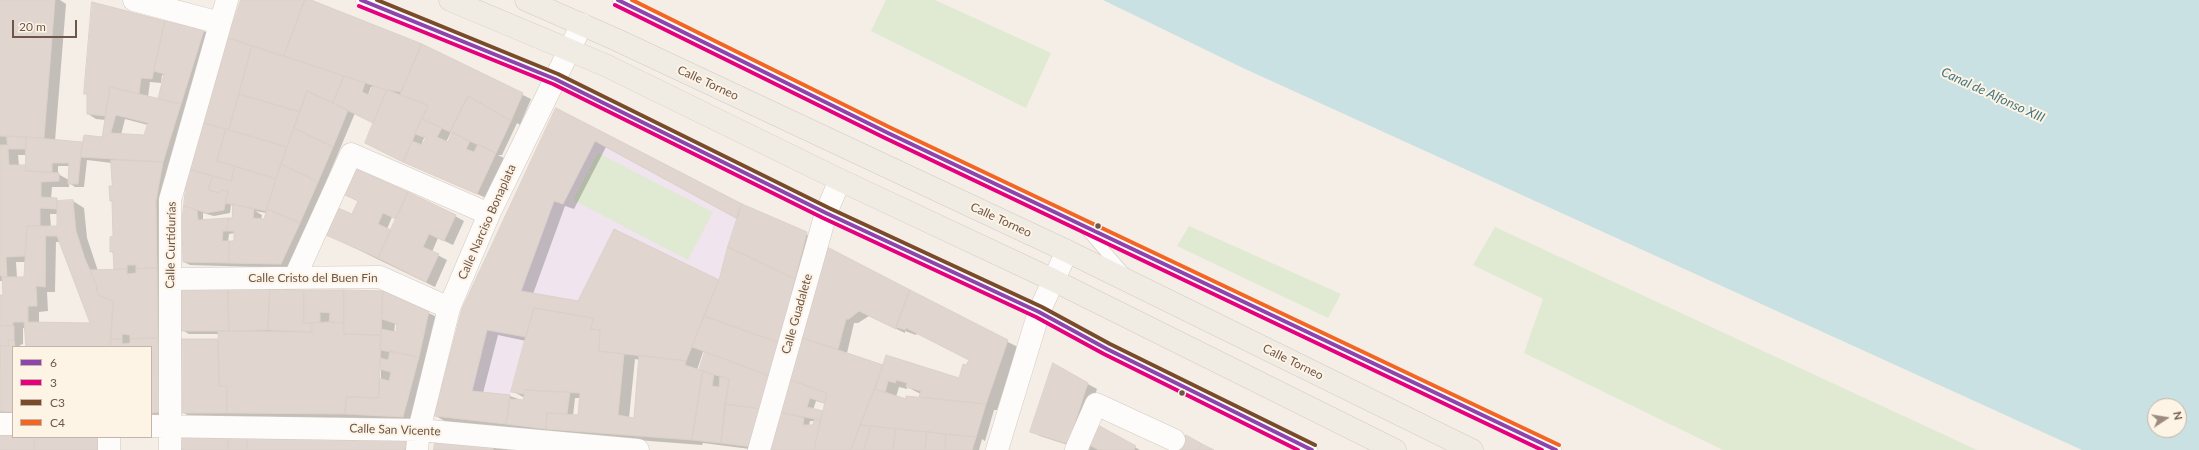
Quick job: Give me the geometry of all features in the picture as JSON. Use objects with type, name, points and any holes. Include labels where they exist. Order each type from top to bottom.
[{"type":"main road","points":[[450,0],[605,65],[840,180],[1053,280],[1395,450]]},
{"type":"main road","name":"Calle Torneo","points":[[526,0],[582,24],[1067,251],[1472,450]]},
{"type":"street","points":[[134,0],[220,23]]},
{"type":"street","name":"Calle Curtidurías","points":[[170,450],[161,426],[170,279],[170,200],[227,0]]},
{"type":"street","name":"Calle Narciso Bonaplata","points":[[418,440],[449,308],[489,214],[582,24]]},
{"type":"street","points":[[295,277],[351,154],[489,214]]},
{"type":"street","name":"Calle Guadalete","points":[[759,450],[826,213],[840,180]]},
{"type":"street","points":[[996,450],[1039,312],[1067,251]]},
{"type":"street","name":"Calle Cristo del Buen Fin","points":[[170,279],[380,277],[449,308]]},
{"type":"street","points":[[1076,450],[1096,404],[1174,440]]},
{"type":"street","points":[[0,424],[12,424]]},
{"type":"street","name":"Calle San Vicente","points":[[161,426],[638,450]]},
{"type":"street","points":[[109,438],[109,450]]},
{"type":"lane","points":[[361,0],[555,79],[826,213],[1039,312],[1107,349],[1312,450]]},
{"type":"lane","points":[[618,0],[888,133],[1556,450]]},
{"type":"lane","points":[[1081,224],[1133,284]]},
{"type":"shaded area","points":[[556,108],[742,204],[719,280],[686,361],[639,355],[534,308],[511,392],[506,424],[434,416]]},
{"type":"green space","points":[[886,0],[935,0],[1051,53],[1026,108],[871,31]]},
{"type":"green space","points":[[598,153],[713,212],[688,260],[573,200]]},
{"type":"green space","points":[[1189,226],[1341,294],[1328,318],[1177,246]]},
{"type":"green space","points":[[1495,227],[1977,450],[1723,450],[1524,353],[1543,299],[1473,265]]},
{"type":"water","name":"Canal de Alfonso XIII","points":[[1103,0],[2199,0],[2199,450],[2082,450],[1243,68]]},
{"type":"building","points":[[0,0],[55,0],[44,138],[0,136]]},
{"type":"building","points":[[241,0],[305,0],[284,56],[228,38]]},
{"type":"building","points":[[305,0],[311,0],[422,44],[401,92],[387,90],[284,56]]},
{"type":"building","points":[[92,2],[165,21],[152,79],[141,78],[139,94],[110,87],[105,116],[87,114],[87,94],[84,94]]},
{"type":"building","points":[[165,21],[204,30],[181,104],[158,99],[164,74],[154,71]]},
{"type":"building","points":[[228,38],[252,46],[229,130],[203,123]]},
{"type":"building","points":[[422,44],[523,93],[511,121],[468,96],[450,132],[422,119],[428,105],[400,95]]},
{"type":"building","points":[[252,46],[344,76],[333,103],[307,91],[300,112],[239,94]]},
{"type":"building","points":[[344,76],[365,83],[362,92],[369,95],[373,86],[387,90],[373,123],[333,103]]},
{"type":"building","points":[[110,87],[181,104],[163,162],[80,157],[84,135],[102,137]],"holes":[[[116,115],[148,123],[144,135],[111,133]]]},
{"type":"building","points":[[387,90],[428,105],[403,162],[365,143]]},
{"type":"building","points":[[307,91],[348,110],[333,147],[294,128]]},
{"type":"building","points":[[239,94],[300,112],[287,147],[229,130]]},
{"type":"building","points":[[468,96],[511,121],[496,153],[450,132]]},
{"type":"building","points":[[556,108],[742,204],[736,218],[595,141],[563,204],[554,201],[521,291],[578,301],[614,229],[719,280],[686,361],[599,351],[600,330],[591,329],[593,318],[534,308],[526,337],[487,330],[472,391],[510,395],[506,424],[434,416],[462,309]]},
{"type":"building","points":[[422,119],[442,128],[437,137],[448,142],[452,132],[470,141],[466,149],[474,152],[478,144],[496,153],[477,194],[403,162],[412,141],[422,145],[426,138],[415,134]]},
{"type":"building","points":[[203,123],[226,129],[217,161],[235,166],[231,181],[188,169]]},
{"type":"building","points":[[294,128],[333,147],[318,182],[281,164]]},
{"type":"building","points":[[226,129],[287,147],[276,179],[217,161]]},
{"type":"building","points":[[7,136],[26,137],[26,149],[8,149],[9,165],[26,165],[26,171],[59,173],[59,181],[41,182],[41,197],[57,198],[57,209],[40,208],[40,226],[27,226],[25,256],[6,257],[7,277],[2,277],[0,275],[0,145],[7,145]]},
{"type":"building","points":[[26,137],[82,142],[78,184],[68,184],[69,163],[52,163],[52,172],[26,171]]},
{"type":"building","points":[[111,160],[163,162],[156,201],[157,268],[136,269],[136,265],[127,265],[127,269],[114,269],[113,251],[110,252],[110,237],[113,236],[112,201],[110,201],[109,186],[112,186]]},
{"type":"building","points":[[281,164],[318,182],[300,223],[267,209]]},
{"type":"building","points":[[235,166],[276,179],[266,211],[225,203],[228,191],[221,190],[219,193],[208,190],[213,176],[231,181]]},
{"type":"building","points":[[188,169],[213,176],[208,190],[219,193],[221,190],[228,191],[224,210],[207,213],[184,206]]},
{"type":"building","points":[[356,169],[408,192],[396,219],[383,213],[378,224],[391,230],[378,258],[326,235],[338,208],[352,214],[358,201],[345,195]]},
{"type":"building","points":[[408,192],[456,215],[444,241],[429,234],[423,247],[439,254],[426,282],[378,258]]},
{"type":"building","points":[[73,200],[76,231],[85,259],[96,284],[98,295],[113,301],[110,346],[26,346],[24,322],[13,322],[13,326],[0,326],[0,295],[3,295],[2,277],[24,277],[27,226],[57,226],[57,201]],"holes":[[[46,236],[57,236],[90,323],[28,322],[28,306],[37,306],[36,286],[45,287]]]},
{"type":"building","points":[[233,204],[254,209],[253,218],[264,219],[267,209],[300,223],[281,264],[229,263],[229,241],[234,241],[234,231],[227,231],[228,218],[232,218]]},
{"type":"building","points":[[742,204],[807,232],[795,279],[728,247]]},
{"type":"building","points":[[184,206],[197,210],[198,220],[228,218],[227,231],[223,231],[222,241],[229,241],[229,263],[183,262],[182,220]]},
{"type":"building","points":[[728,247],[795,279],[780,343],[704,316],[719,280]]},
{"type":"building","points":[[827,247],[910,290],[896,329],[859,311],[849,319],[846,319],[838,349],[799,337]]},
{"type":"building","points":[[157,268],[158,338],[130,339],[130,335],[122,334],[122,339],[111,339],[113,301],[98,295],[97,287],[90,270],[127,269],[127,274],[136,273],[136,269]]},
{"type":"building","points":[[228,287],[229,331],[181,331],[181,288]]},
{"type":"building","points":[[228,287],[270,289],[268,330],[229,331]]},
{"type":"building","points":[[270,289],[304,290],[304,323],[312,323],[312,332],[268,330]]},
{"type":"building","points":[[304,290],[344,290],[344,323],[329,322],[330,313],[320,312],[320,323],[304,323]]},
{"type":"building","points":[[344,290],[383,291],[381,335],[344,334]]},
{"type":"building","points":[[910,290],[1008,340],[986,404],[919,397],[921,391],[906,387],[907,383],[896,380],[896,383],[888,381],[885,393],[875,389],[886,355],[959,378],[963,364],[966,365],[969,360],[906,328],[905,330],[896,327]]},
{"type":"building","points":[[383,291],[429,311],[419,357],[380,350],[381,329],[396,332],[397,324],[382,319]]},
{"type":"building","points":[[534,308],[593,318],[591,329],[600,330],[599,351],[624,354],[618,415],[634,418],[639,355],[686,361],[685,365],[703,371],[692,440],[546,429],[547,413],[578,415],[580,393],[525,390],[524,394],[511,392]]},
{"type":"building","points":[[704,316],[780,343],[770,376],[692,347]]},
{"type":"building","points":[[312,323],[344,323],[344,334],[381,335],[379,398],[346,397],[345,414],[227,413],[227,386],[219,386],[218,331],[312,332]]},
{"type":"building","points":[[0,326],[14,326],[14,340],[8,340],[9,346],[0,346]]},
{"type":"building","points":[[799,337],[883,365],[851,450],[814,450],[827,393],[788,379]]},
{"type":"building","points":[[158,338],[160,412],[152,413],[152,346],[110,346],[111,339],[122,339],[122,344],[130,343],[130,339]]},
{"type":"building","points":[[182,339],[218,339],[219,386],[227,386],[227,413],[183,413]]},
{"type":"building","points":[[8,340],[14,340],[15,346],[12,346],[12,412],[0,411],[0,346],[9,346]]},
{"type":"building","points":[[390,351],[419,357],[403,417],[345,414],[346,397],[379,398],[379,378],[389,381],[391,372],[379,369],[380,358],[388,360]]},
{"type":"building","points":[[705,352],[770,376],[761,409],[725,404],[729,379],[699,370]]},
{"type":"building","points":[[1053,363],[1088,383],[1068,444],[1030,432]]},
{"type":"building","points":[[703,371],[714,374],[712,386],[719,387],[720,376],[729,379],[721,443],[692,440]]},
{"type":"building","points":[[788,379],[827,393],[825,403],[810,398],[807,407],[823,411],[820,420],[779,412]]},
{"type":"building","points":[[875,389],[906,399],[906,396],[986,404],[976,437],[860,425]]},
{"type":"building","points":[[525,390],[570,392],[567,414],[547,413],[546,429],[506,424],[510,399],[523,400]]},
{"type":"building","points":[[725,404],[761,409],[752,447],[721,443]]},
{"type":"building","points":[[779,412],[804,418],[803,425],[813,425],[814,419],[820,420],[814,450],[769,450]]},
{"type":"building","points":[[1096,424],[1136,446],[1134,450],[1099,450],[1089,445]]},
{"type":"building","points":[[860,425],[871,426],[864,450],[851,450]]},
{"type":"building","points":[[871,426],[896,429],[893,450],[864,450]]},
{"type":"building","points":[[896,429],[927,432],[925,450],[893,450]]},
{"type":"building","points":[[0,432],[12,433],[12,438],[35,438],[34,450],[0,450]]},
{"type":"building","points":[[927,432],[946,434],[945,450],[925,450]]},
{"type":"building","points":[[946,434],[976,437],[972,450],[945,450]]},
{"type":"building","points":[[183,435],[229,435],[228,450],[182,450]]},
{"type":"building","points":[[229,435],[248,435],[247,450],[228,450]]},
{"type":"building","points":[[248,435],[406,440],[405,450],[247,450]]},
{"type":"building","points":[[1186,435],[1202,444],[1198,450],[1178,450]]},
{"type":"building","points":[[35,438],[98,438],[98,450],[34,450]]},
{"type":"building","points":[[435,441],[493,447],[493,450],[434,450]]},
{"type":"building","points":[[1202,444],[1214,450],[1198,450]]},
{"type":"transit line","name":"6","points":[[361,0],[555,79],[826,213],[1039,312],[1107,349],[1312,450]]},
{"type":"transit line","name":"C3","points":[[377,0],[558,74],[829,208],[1042,307],[1110,344],[1315,445]]},
{"type":"transit line","name":"6","points":[[618,0],[888,133],[1556,450]]},
{"type":"transit line","name":"C4","points":[[632,0],[891,128],[1559,445]]},
{"type":"transit line","name":"3","points":[[615,5],[885,138],[1542,450]]},
{"type":"transit line","name":"3","points":[[359,6],[553,84],[823,218],[1036,317],[1104,354],[1298,450]]}]
